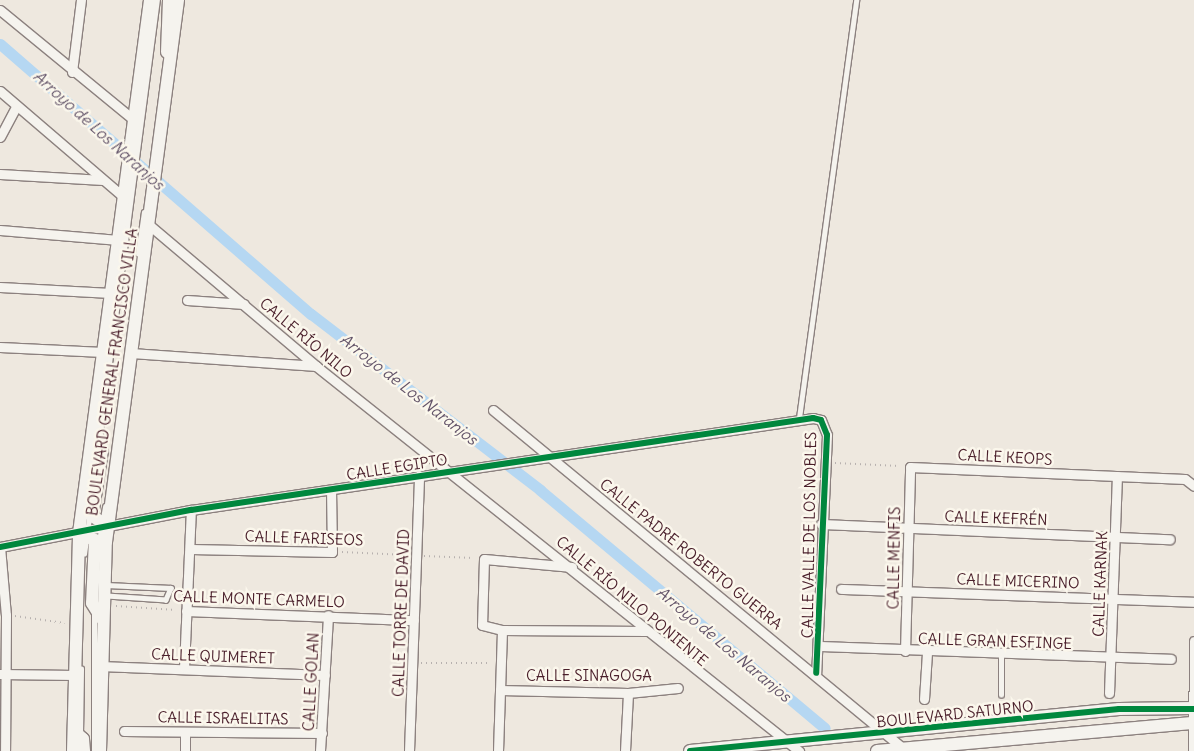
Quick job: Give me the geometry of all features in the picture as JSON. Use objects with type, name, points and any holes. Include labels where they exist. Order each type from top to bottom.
[{"type":"main road","name":"BOULEVARD GENERAL FRANCISCO VILLA","points":[[73,751],[77,733],[75,624],[84,532],[97,431],[103,352],[118,240],[136,144],[135,121],[150,0]]},
{"type":"main road","points":[[167,53],[170,0]]},
{"type":"main road","name":"BOULEVARD GENERAL FRANCISCO VILLA","points":[[100,751],[103,526],[132,353],[167,53],[178,0]]},
{"type":"main road","points":[[97,431],[102,450],[92,516],[103,526]]},
{"type":"main road","points":[[84,532],[95,540],[101,603]]},
{"type":"main road","name":"BOULEVARD SATURNO","points":[[690,751],[884,734],[1119,709],[1193,708]]},
{"type":"main road","name":"BOULEVARD SATURNO","points":[[877,751],[905,750],[1193,722]]},
{"type":"main road","points":[[77,733],[84,751]]},
{"type":"street","points":[[72,72],[81,0]]},
{"type":"street","points":[[0,10],[72,72],[135,121]]},
{"type":"street","points":[[0,92],[125,198]]},
{"type":"street","points":[[0,137],[16,107]]},
{"type":"street","points":[[0,174],[103,180]]},
{"type":"street","name":"CALLE RÍO NILO","points":[[148,224],[245,304],[316,366],[449,470]]},
{"type":"street","points":[[0,230],[118,240]]},
{"type":"street","points":[[0,288],[111,294]]},
{"type":"street","points":[[187,300],[245,304]]},
{"type":"street","points":[[0,347],[103,352]]},
{"type":"street","points":[[132,353],[316,366]]},
{"type":"street","name":"CALLE PADRE ROBERTO GUERRA","points":[[492,410],[816,673],[884,734],[905,750]]},
{"type":"street","name":"CALLE EGIPTO","points":[[0,547],[191,510],[799,418]]},
{"type":"street","name":"CALLE VALLE DE LOS NOBLES","points":[[799,418],[821,420],[825,426],[816,673]]},
{"type":"street","name":"CALLE KEOPS","points":[[910,467],[1185,479],[1194,486]]},
{"type":"street","name":"CALLE MENFIS","points":[[906,651],[910,467]]},
{"type":"street","name":"CALLE RÍO NILO PONIENTE","points":[[449,470],[572,567],[646,631],[799,751]]},
{"type":"street","name":"CALLE TORRE DE DAVID","points":[[410,751],[412,663],[418,556],[419,475]]},
{"type":"street","name":"CALLE KARNAK","points":[[1109,693],[1115,598],[1117,476]]},
{"type":"street","points":[[331,490],[332,552]]},
{"type":"street","points":[[184,668],[191,549],[191,510]]},
{"type":"street","name":"CALLE KEFRÉN","points":[[821,524],[1170,539]]},
{"type":"street","points":[[0,547],[3,614],[3,733],[5,751]]},
{"type":"street","name":"CALLE FARISEOS","points":[[191,549],[332,552]]},
{"type":"street","points":[[572,567],[484,559],[479,617],[485,628],[502,630],[646,631]]},
{"type":"street","name":"CALLE MICERINO","points":[[841,589],[1194,602]]},
{"type":"street","name":"CALLE MONTE CARMELO","points":[[186,611],[328,615],[414,620]]},
{"type":"street","name":"CALLE GOLAN","points":[[320,751],[328,615]]},
{"type":"street","points":[[498,751],[502,630]]},
{"type":"street","points":[[1193,751],[1194,641]]},
{"type":"street","name":"CALLE GRAN ESFINGE","points":[[818,646],[1001,656],[1171,659]]},
{"type":"street","points":[[924,699],[927,653]]},
{"type":"street","name":"CALLE QUIMERET","points":[[100,666],[325,675]]},
{"type":"street","points":[[3,674],[75,675]]},
{"type":"street","name":"CALLE SINAGOGA","points":[[500,690],[628,693],[678,688]]},
{"type":"street","points":[[625,751],[628,693]]},
{"type":"street","name":"CALLE ISRAELITAS","points":[[124,731],[322,733]]},
{"type":"street","points":[[185,733],[185,751]]},
{"type":"lane","points":[[136,144],[157,0]]},
{"type":"lane","points":[[799,418],[856,0]]},
{"type":"lane","points":[[97,431],[132,167]]},
{"type":"lane","points":[[94,751],[103,526],[151,182]]},
{"type":"lane","points":[[79,751],[77,733],[84,532]]},
{"type":"lane","points":[[171,588],[166,600],[101,603],[171,588]]},
{"type":"lane","points":[[1001,656],[1001,695]]},
{"type":"path","points":[[825,463],[910,467]]},
{"type":"path","points":[[3,614],[75,624]]},
{"type":"path","points":[[412,663],[501,663]]},
{"type":"waterway","name":"Arroyo de Los Naranjos","points":[[0,44],[311,314],[540,490],[825,728]]},
{"type":"cycle path","points":[[0,547],[191,510],[813,418],[821,420],[827,435],[816,673]]},
{"type":"cycle path","points":[[690,751],[1119,709],[1194,709]]}]
